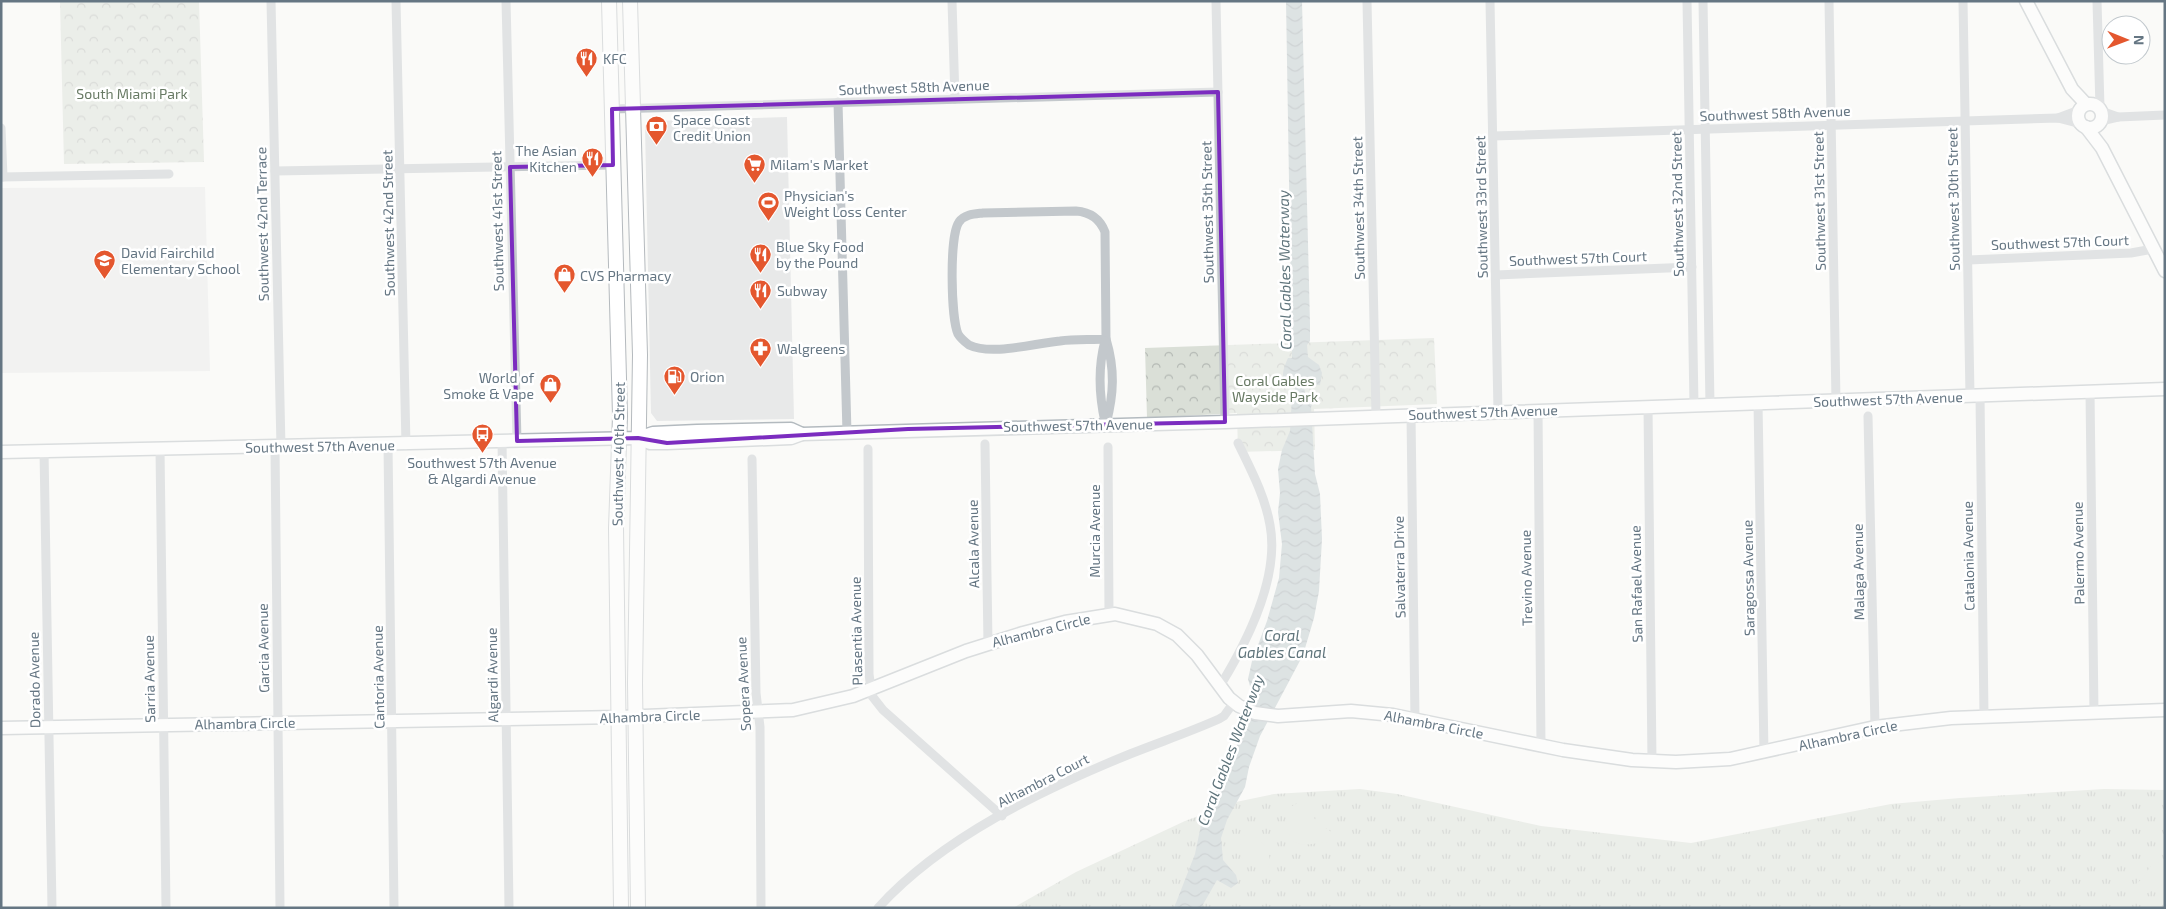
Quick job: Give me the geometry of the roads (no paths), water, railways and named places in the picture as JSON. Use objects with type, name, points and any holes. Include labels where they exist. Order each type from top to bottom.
[{"type":"main road","name":"Southwest 40th Street","points":[[609,1],[620,438],[616,528],[621,908]]},
{"type":"main road","name":"Southwest 40th Street","points":[[630,1],[640,355],[635,716],[638,908]]},
{"type":"main road","points":[[614,205],[637,226]]},
{"type":"main road","points":[[615,225],[637,244]]},
{"type":"street","name":"Southwest 42nd Terrace","points":[[271,1],[278,447]]},
{"type":"street","name":"Southwest 42nd Street","points":[[396,1],[406,445]]},
{"type":"street","name":"Southwest 41st Street","points":[[506,1],[517,441]]},
{"type":"street","points":[[952,1],[955,99]]},
{"type":"street","name":"Southwest 35th Street","points":[[1216,1],[1225,422]]},
{"type":"street","name":"Southwest 34th Street","points":[[1367,1],[1376,415]]},
{"type":"street","name":"Southwest 33rd Street","points":[[1490,1],[1498,412]]},
{"type":"street","name":"Southwest 32nd Street","points":[[1687,1],[1694,405]]},
{"type":"street","points":[[1703,1],[1710,405]]},
{"type":"street","name":"Southwest 31st Street","points":[[1829,1],[1836,401]]},
{"type":"street","name":"Southwest 30th Street","points":[[1963,1],[1968,260],[1975,396]]},
{"type":"street","points":[[2026,1],[2072,89],[2090,115],[2102,148],[2165,271]]},
{"type":"street","points":[[2090,115],[2098,85],[2097,1]]},
{"type":"street","name":"Southwest 58th Avenue","points":[[612,109],[1218,92]]},
{"type":"street","points":[[838,102],[847,433]]},
{"type":"street","name":"Southwest 58th Avenue","points":[[1493,136],[2058,118],[2074,112],[2090,115]]},
{"type":"street","points":[[2090,115],[2118,117],[2165,115]]},
{"type":"street","points":[[1,128],[2,177],[169,174]]},
{"type":"street","points":[[275,171],[613,165]]},
{"type":"street","points":[[1106,339],[1066,340],[988,348],[970,345],[962,340],[956,328],[953,303],[953,239],[960,222],[966,216],[979,214],[1076,211],[1087,213],[1097,218],[1103,227],[1106,239],[1106,339],[1112,360],[1112,401],[1106,424]]},
{"type":"street","name":"Southwest 57th Court","points":[[1968,260],[2131,253],[2153,249]]},
{"type":"street","name":"Southwest 57th Court","points":[[1496,274],[1692,267]]},
{"type":"street","name":"Southwest 57th Avenue","points":[[1,452],[406,445],[620,438],[638,438],[650,443],[790,429],[802,434],[847,433],[1225,422],[1315,417],[1758,404],[2165,389]]},
{"type":"street","name":"Palermo Avenue","points":[[2090,392],[2094,713]]},
{"type":"street","name":"Catalonia Avenue","points":[[1975,396],[1984,716]]},
{"type":"street","name":"Saragossa Avenue","points":[[1758,404],[1764,753]]},
{"type":"street","name":"San Rafael Avenue","points":[[1648,407],[1652,761]]},
{"type":"street","name":"Trevino Avenue","points":[[1538,411],[1541,746]]},
{"type":"street","name":"Salvaterra Drive","points":[[1411,415],[1415,719]]},
{"type":"street","name":"Malaga Avenue","points":[[1868,416],[1875,727]]},
{"type":"street","name":"Algardi Avenue","points":[[502,442],[509,908]]},
{"type":"street","points":[[1220,686],[1250,630],[1268,577],[1272,558],[1271,532],[1266,506],[1238,443]]},
{"type":"street","name":"Alcala Avenue","points":[[985,444],[988,644]]},
{"type":"street","name":"Cantoria Avenue","points":[[388,445],[394,908]]},
{"type":"street","name":"Garcia Avenue","points":[[278,447],[277,723],[280,908]]},
{"type":"street","name":"Murcia Avenue","points":[[1108,447],[1109,615]]},
{"type":"street","name":"Plasentia Avenue","points":[[868,448],[869,674],[874,701],[1002,816]]},
{"type":"street","name":"Sarria Avenue","points":[[160,449],[166,908]]},
{"type":"street","name":"Dorado Avenue","points":[[44,451],[52,908]]},
{"type":"street","name":"Sopera Avenue","points":[[752,459],[761,908]]},
{"type":"street","name":"Alhambra Circle","points":[[1,728],[618,717],[801,709],[853,696],[988,644],[1048,626],[1109,615],[1124,615],[1151,622],[1177,635],[1197,655],[1234,702],[1249,711],[1272,716],[1351,711],[1415,719],[1592,755],[1652,761],[1724,760],[1764,753],[1875,727],[1937,719],[2165,710]]},
{"type":"street","name":"Alhambra Court","points":[[878,908],[940,852],[1002,816],[1072,778],[1219,719],[1224,716],[1234,702]]},
{"type":"water","name":"Coral Gables Canal","points":[[1286,1],[1302,1],[1310,324],[1310,341],[1307,345],[1308,357],[1319,365],[1322,373],[1320,385],[1304,386],[1305,394],[1317,394],[1311,407],[1315,474],[1320,494],[1322,539],[1319,591],[1314,618],[1303,655],[1260,736],[1249,767],[1245,787],[1227,820],[1221,838],[1223,860],[1236,875],[1238,883],[1231,888],[1217,880],[1201,908],[1174,908],[1195,854],[1201,825],[1255,704],[1248,679],[1279,578],[1282,544],[1278,512],[1280,493],[1278,469],[1282,450],[1290,431],[1292,397],[1295,395],[1295,386],[1286,385],[1283,375],[1288,358],[1292,358],[1290,340]]},
{"type":"place","name":"KFC","points":[[587,77]]},
{"type":"place","name":"Space Coast Credit Union","points":[[657,146]]},
{"type":"place","name":"The Asian Kitchen","points":[[593,177]]},
{"type":"place","name":"Milam's Market","points":[[754,183]]},
{"type":"place","name":"Physician's Weight Loss Center","points":[[768,222]]},
{"type":"place","name":"Blue Sky Food by the Pound","points":[[760,273]]},
{"type":"place","name":"David Fairchild Elementary School","points":[[105,279]]},
{"type":"place","name":"CVS Pharmacy","points":[[564,294]]},
{"type":"place","name":"Subway","points":[[761,309]]},
{"type":"place","name":"Walgreens","points":[[761,367]]},
{"type":"place","name":"Orion","points":[[674,395]]},
{"type":"place","name":"World of Smoke & Vape","points":[[550,404]]},
{"type":"place","name":"Southwest 57th Avenue & Algardi Avenue","points":[[482,453]]},
{"type":"park label","name":"South Miami Park","points":[[132,93]]},
{"type":"park label","name":"Coral Gables Wayside Park","points":[[1275,388]]},
{"type":"water label","name":"Coral Gables Waterway","points":[[1284,270]]},
{"type":"water label","name":"Coral Gables Waterway","points":[[1230,750]]}]
